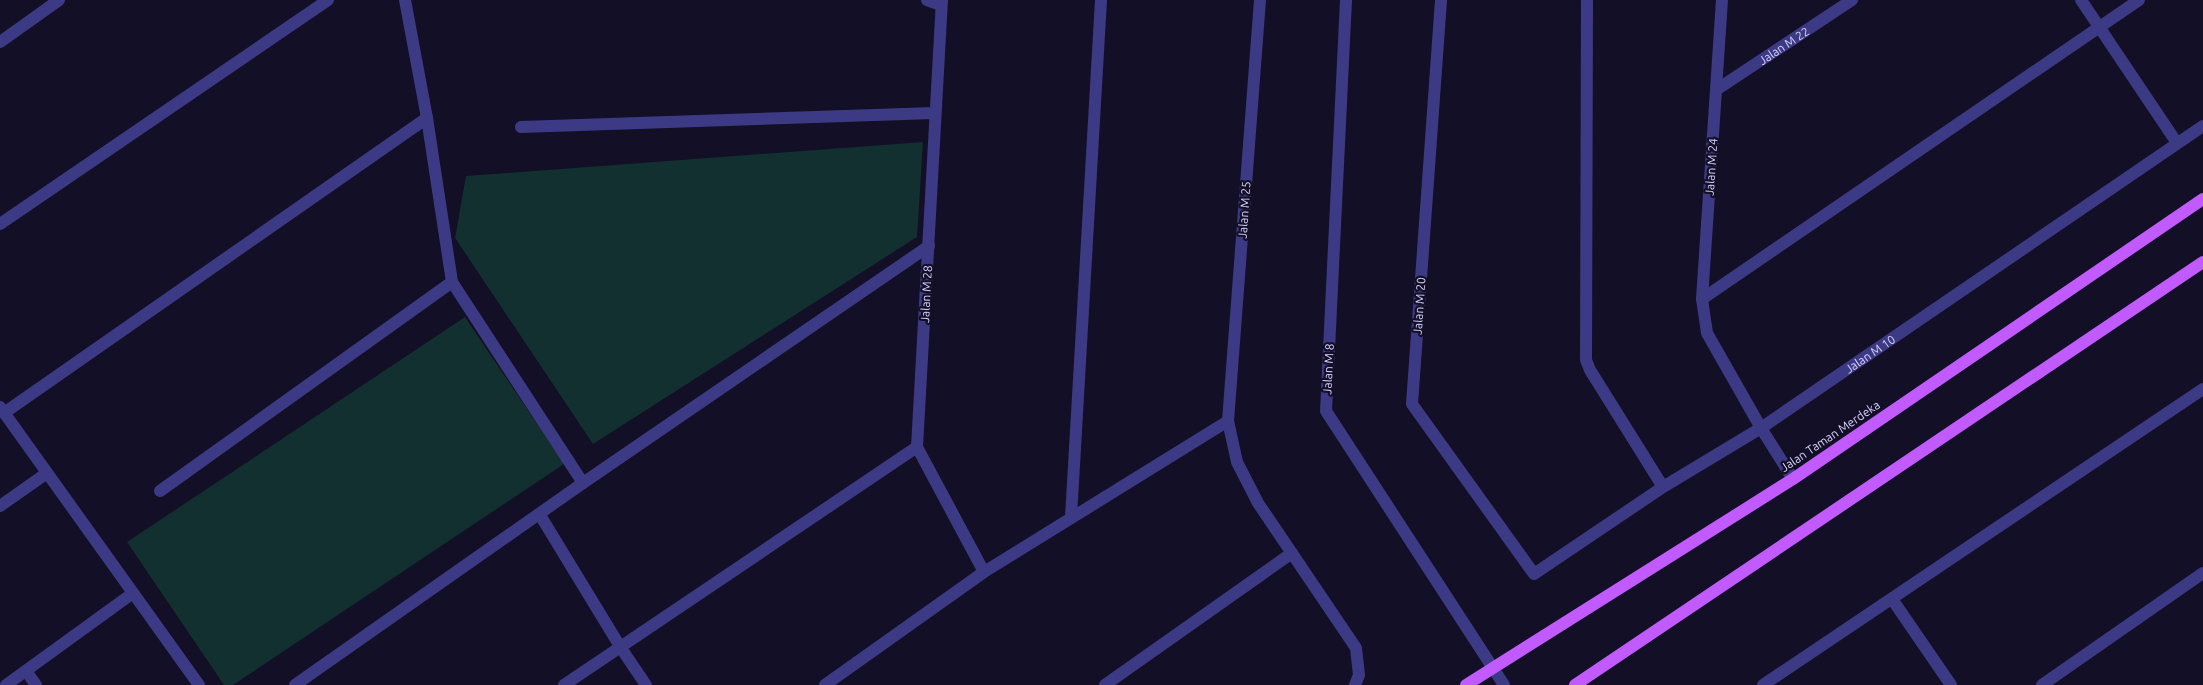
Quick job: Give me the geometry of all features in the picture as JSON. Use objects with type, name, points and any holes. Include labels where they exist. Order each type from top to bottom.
[{"type":"main road","name":"Jalan Taman Merdeka","points":[[1466,685],[1793,478],[2203,199]]},
{"type":"main road","points":[[1574,685],[2203,262]]},
{"type":"street","points":[[0,42],[59,0]]},
{"type":"street","points":[[0,224],[328,0]]},
{"type":"street","points":[[405,0],[427,118],[452,282],[583,483]]},
{"type":"street","points":[[927,0],[942,3]]},
{"type":"street","points":[[1071,517],[1101,0]]},
{"type":"street","name":"Jalan M 25","points":[[1260,0],[1228,421],[1237,462],[1258,503],[1356,648],[1359,675],[1355,685]]},
{"type":"street","name":"Jalan M 8","points":[[1346,0],[1326,411],[1504,685]]},
{"type":"street","name":"Jalan M 20","points":[[1440,0],[1412,404],[1534,574]]},
{"type":"street","points":[[1587,0],[1586,360],[1590,370],[1663,487]]},
{"type":"street","name":"Jalan M 24","points":[[1722,0],[1702,299],[1707,333],[1761,428]]},
{"type":"street","name":"Jalan M 22","points":[[1716,90],[1852,0]]},
{"type":"street","points":[[2081,0],[2177,143]]},
{"type":"street","points":[[1702,299],[2139,0]]},
{"type":"street","name":"Jalan M 28","points":[[917,447],[929,246],[934,113],[942,3]]},
{"type":"street","points":[[521,127],[934,113]]},
{"type":"street","points":[[199,685],[2,410],[427,118]]},
{"type":"street","name":"Jalan M 10","points":[[1534,574],[1663,487],[1761,428],[2203,126]]},
{"type":"street","points":[[295,685],[540,515],[583,483],[929,246]]},
{"type":"street","points":[[160,491],[452,282]]},
{"type":"street","points":[[1763,685],[2203,389]]},
{"type":"street","points":[[825,685],[984,572],[1228,421]]},
{"type":"street","points":[[1761,428],[1793,478]]},
{"type":"street","points":[[564,685],[917,447],[984,572]]},
{"type":"street","points":[[0,506],[47,473]]},
{"type":"street","points":[[540,515],[621,648],[646,685]]},
{"type":"street","points":[[1105,685],[1292,553]]},
{"type":"street","points":[[2042,685],[2203,573]]},
{"type":"street","points":[[6,685],[134,594]]},
{"type":"street","points":[[1892,599],[1951,685]]},
{"type":"street","points":[[26,671],[36,685]]},
{"type":"green space","points":[[923,142],[917,237],[593,444],[455,238],[466,176]]},
{"type":"green space","points":[[465,317],[564,464],[233,685],[224,685],[127,542]]}]
